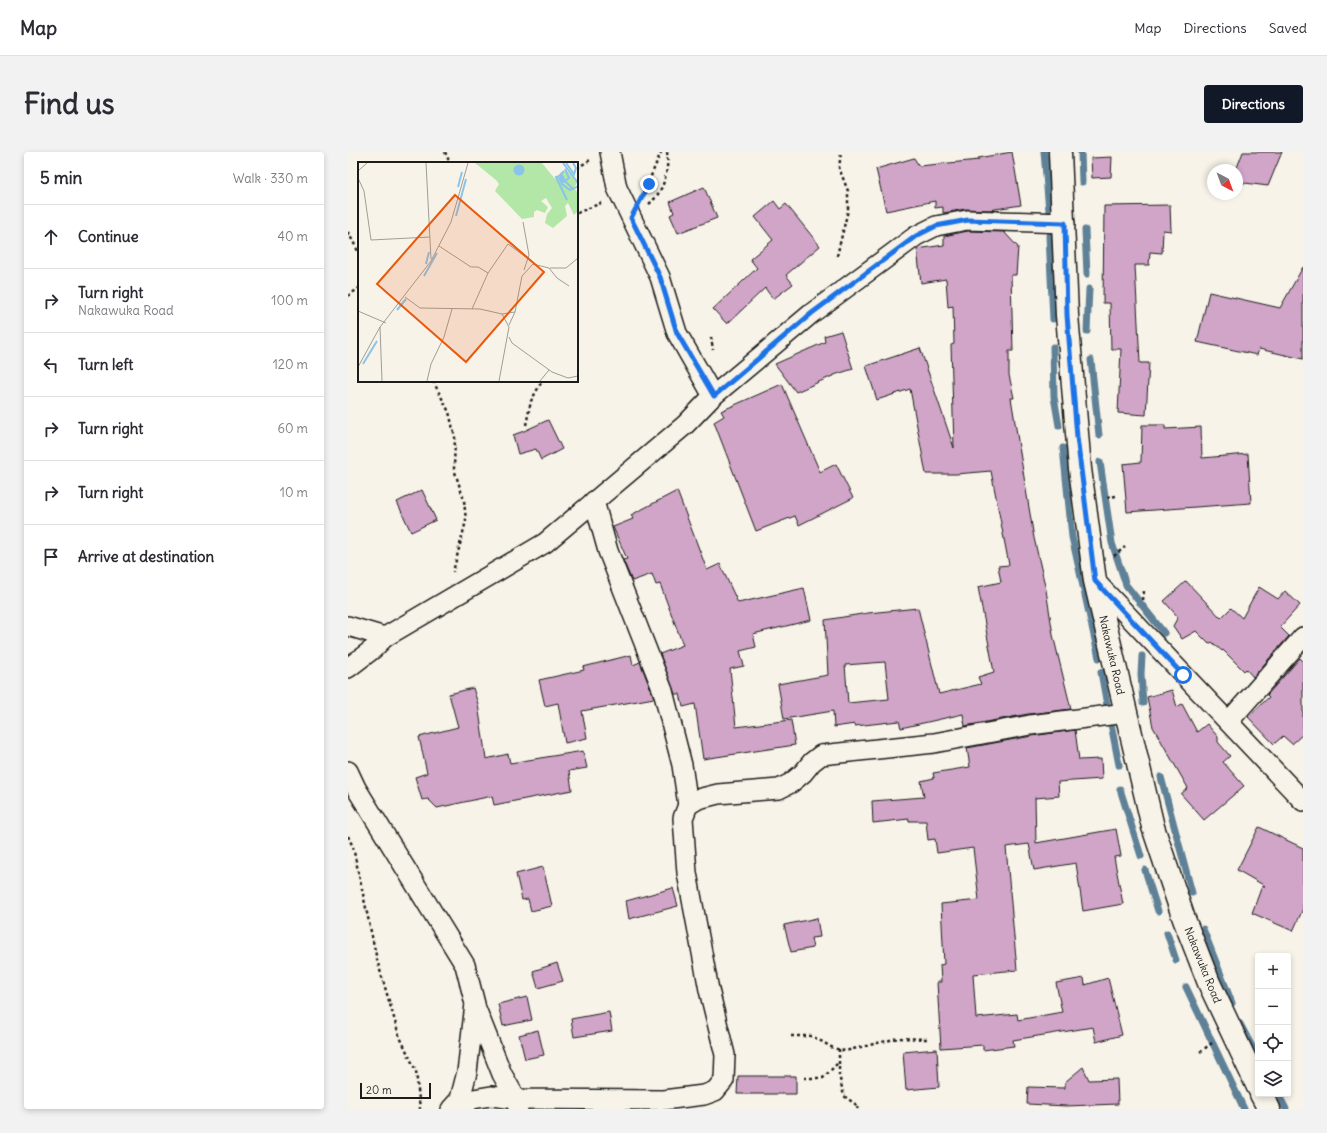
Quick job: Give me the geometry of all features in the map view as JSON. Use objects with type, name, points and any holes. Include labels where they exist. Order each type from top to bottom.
[{"type":"main road","name":"Nakawuka Road","points":[[1060,152],[1065,223],[1067,315],[1077,437],[1095,581],[1153,827],[1184,919],[1209,983],[1255,1082]]},
{"type":"main road","points":[[1263,1097],[1269,1109]]},
{"type":"street","points":[[610,152],[617,188],[660,277],[677,333],[714,396]]},
{"type":"street","points":[[348,668],[373,649],[385,636],[545,543],[685,425],[714,396],[812,313],[916,236],[936,226],[968,220],[1065,223]]},
{"type":"street","points":[[455,1109],[473,1100],[491,1096],[517,1104],[663,1100],[704,1095],[715,1091],[724,1080],[725,1055],[709,990],[687,873],[683,818],[688,805],[682,765],[663,691],[608,551],[594,501]]},
{"type":"street","points":[[1095,581],[1303,801]]},
{"type":"street","points":[[348,626],[385,636]]},
{"type":"street","points":[[1229,721],[1303,637]]},
{"type":"street","points":[[688,805],[698,799],[718,794],[779,789],[791,784],[821,754],[934,743],[1030,726],[1126,713]]},
{"type":"street","points":[[348,771],[356,788],[465,965],[475,1004],[502,1074],[517,1104]]},
{"type":"street","points":[[451,1109],[460,1099],[468,1072],[475,1004]]},
{"type":"path","points":[[445,152],[450,162]]},
{"type":"path","points":[[631,218],[649,184],[661,152]]},
{"type":"path","points":[[631,218],[653,201],[664,181],[668,162],[666,152]]},
{"type":"path","points":[[837,256],[848,210],[848,191],[839,168],[841,152]]},
{"type":"path","points":[[578,213],[620,195]]},
{"type":"path","points":[[348,232],[358,251]]},
{"type":"path","points":[[348,296],[358,289]]},
{"type":"path","points":[[434,382],[449,412],[455,437],[454,469],[464,500],[466,521],[447,600]]},
{"type":"path","points":[[526,425],[531,401],[541,382]]},
{"type":"path","points":[[348,836],[353,847],[377,960],[399,1036],[416,1071],[420,1109]]},
{"type":"path","points":[[791,1036],[812,1036],[833,1048],[845,1051],[898,1038],[927,1039]]},
{"type":"path","points":[[839,1049],[839,1075],[844,1096],[858,1106],[856,1109]]},
{"type":"path","points":[[804,1078],[823,1078],[839,1062]]},
{"type":"building","points":[[1012,152],[1021,205],[989,210],[965,209],[943,213],[943,207],[935,208],[935,201],[886,211],[876,169],[914,158],[919,166],[979,160],[978,158]]},
{"type":"building","points":[[1243,152],[1282,152],[1268,186],[1243,183],[1243,164],[1238,164]]},
{"type":"building","points":[[1112,157],[1111,177],[1092,178],[1091,158]]},
{"type":"building","points":[[704,187],[717,218],[678,233],[670,215],[674,213],[670,202]]},
{"type":"building","points":[[774,201],[780,209],[786,204],[820,246],[786,275],[793,284],[773,299],[765,288],[727,324],[713,309],[757,268],[750,259],[773,240],[755,217]]},
{"type":"building","points":[[1170,205],[1171,231],[1163,230],[1162,253],[1150,252],[1149,265],[1135,265],[1140,363],[1149,363],[1146,415],[1118,413],[1121,349],[1111,349],[1110,303],[1103,303],[1104,206]]},
{"type":"building","points":[[968,231],[1004,232],[1018,247],[1016,275],[1011,275],[1013,351],[1009,351],[1009,375],[1014,398],[1011,398],[1034,538],[1046,590],[1053,635],[1071,709],[1028,714],[965,726],[963,714],[901,728],[899,721],[834,727],[833,711],[784,719],[778,684],[828,675],[825,620],[868,613],[918,608],[939,694],[981,684],[978,677],[994,672],[978,587],[1001,582],[998,566],[1009,565],[991,471],[956,474],[926,474],[910,389],[877,400],[866,366],[920,348],[954,448],[951,345],[954,344],[953,306],[948,307],[946,279],[921,283],[917,249],[944,245],[944,236]],"holes":[[[885,662],[889,699],[848,703],[845,665]]]},
{"type":"building","points":[[1303,267],[1303,359],[1259,349],[1257,355],[1197,342],[1209,292],[1280,308]]},
{"type":"building","points":[[841,331],[853,369],[837,374],[796,392],[775,364],[825,342],[824,336]]},
{"type":"building","points":[[782,384],[820,472],[836,464],[853,498],[799,525],[795,516],[756,531],[714,422],[724,416],[721,411]]},
{"type":"building","points":[[548,420],[562,449],[541,460],[536,449],[518,454],[513,435]]},
{"type":"building","points":[[1142,425],[1165,425],[1165,429],[1201,427],[1202,458],[1248,454],[1251,503],[1127,512],[1123,464],[1141,462]]},
{"type":"building","points":[[422,490],[436,520],[411,532],[397,502]]},
{"type":"building","points":[[677,491],[707,570],[720,564],[738,603],[804,588],[811,620],[753,634],[756,647],[740,651],[744,666],[730,669],[736,727],[791,720],[795,745],[703,759],[695,704],[683,707],[680,694],[675,694],[660,654],[683,645],[660,584],[656,585],[652,574],[632,581],[623,560],[627,559],[613,527],[633,519],[631,515]]},
{"type":"building","points":[[1186,581],[1221,618],[1231,608],[1242,618],[1259,587],[1278,599],[1285,591],[1300,605],[1280,627],[1289,636],[1253,677],[1246,669],[1244,671],[1223,650],[1222,651],[1212,642],[1209,644],[1196,631],[1182,639],[1173,626],[1178,617],[1164,601]]},
{"type":"building","points":[[631,655],[633,665],[640,662],[654,698],[582,711],[587,738],[565,743],[558,703],[545,706],[539,680],[584,670],[583,667]]},
{"type":"building","points":[[1300,658],[1303,661],[1303,734],[1292,744],[1283,736],[1274,744],[1248,717],[1269,697],[1267,695]]},
{"type":"building","points":[[473,688],[478,704],[486,759],[508,754],[510,763],[583,751],[587,768],[569,771],[572,790],[494,805],[492,796],[437,808],[428,799],[422,800],[415,777],[427,773],[419,737],[458,727],[449,694]]},
{"type":"building","points":[[1172,690],[1177,707],[1182,704],[1197,732],[1207,724],[1218,737],[1218,742],[1230,756],[1223,762],[1244,786],[1204,820],[1181,794],[1188,788],[1153,727],[1147,697]]},
{"type":"building","points":[[1075,730],[1079,760],[1101,759],[1102,779],[1058,782],[1059,796],[1035,798],[1036,843],[1116,829],[1121,856],[1114,857],[1123,904],[1083,911],[1076,863],[1034,870],[1029,844],[1006,847],[1017,970],[973,974],[976,1018],[1017,1014],[1018,1020],[1062,1012],[1056,983],[1084,978],[1085,985],[1108,978],[1122,1035],[1096,1042],[1093,1027],[1013,1040],[1014,1046],[983,1050],[983,1045],[941,1048],[937,982],[941,982],[940,965],[944,964],[941,904],[979,900],[973,848],[937,853],[935,839],[928,840],[926,821],[909,821],[909,819],[873,823],[872,801],[924,797],[921,781],[934,778],[933,773],[970,767],[967,748]]},
{"type":"building","points":[[1259,827],[1303,848],[1303,909],[1293,931],[1252,913],[1262,886],[1265,886],[1237,870]]},
{"type":"building","points":[[543,867],[552,906],[531,911],[528,899],[522,900],[516,874]]},
{"type":"building","points":[[673,888],[678,906],[629,919],[626,901]]},
{"type":"building","points":[[817,918],[820,937],[811,938],[813,948],[791,952],[784,925]]},
{"type":"building","points":[[557,963],[563,981],[538,988],[533,971]]},
{"type":"building","points":[[527,997],[532,1020],[503,1026],[498,1004]]},
{"type":"building","points":[[609,1012],[612,1031],[574,1037],[571,1019]]},
{"type":"building","points":[[538,1030],[544,1055],[525,1059],[519,1035]]},
{"type":"building","points":[[937,1049],[939,1087],[906,1090],[903,1052]]},
{"type":"building","points":[[1083,1067],[1089,1080],[1117,1079],[1118,1104],[1066,1106],[1027,1104],[1028,1087],[1065,1088],[1065,1082]]},
{"type":"building","points":[[738,1076],[796,1076],[796,1094],[737,1094]]},
{"type":"waterway","points":[[1044,152],[1049,211]]},
{"type":"waterway","points":[[1081,152],[1082,182]]},
{"type":"waterway","points":[[1085,230],[1087,274]]},
{"type":"waterway","points":[[1049,236],[1053,319]]},
{"type":"waterway","points":[[1087,331],[1089,289]]},
{"type":"waterway","points":[[1053,347],[1054,397],[1059,426]]},
{"type":"waterway","points":[[1091,360],[1099,435]]},
{"type":"waterway","points":[[1063,448],[1072,537],[1099,658]]},
{"type":"waterway","points":[[1100,462],[1112,543],[1126,585],[1164,633]]},
{"type":"waterway","points":[[1142,656],[1141,674],[1143,703]]},
{"type":"waterway","points":[[1101,672],[1107,705]]},
{"type":"waterway","points":[[1111,724],[1119,765]]},
{"type":"waterway","points":[[1161,777],[1192,893]]},
{"type":"waterway","points":[[1120,789],[1141,856]]},
{"type":"waterway","points":[[1145,870],[1158,911]]},
{"type":"waterway","points":[[1203,929],[1232,1003]]},
{"type":"waterway","points":[[1167,933],[1176,960]]},
{"type":"waterway","points":[[1186,987],[1244,1109]]},
{"type":"waterway","points":[[1240,1024],[1255,1052]]},
{"type":"waterway","points":[[1280,1097],[1286,1109]]},
{"type":"route","points":[[649,184],[631,218],[660,277],[677,333],[714,396],[812,313],[916,236],[936,226],[968,220],[1065,223],[1067,315],[1077,437],[1095,581],[1183,675]]}]
